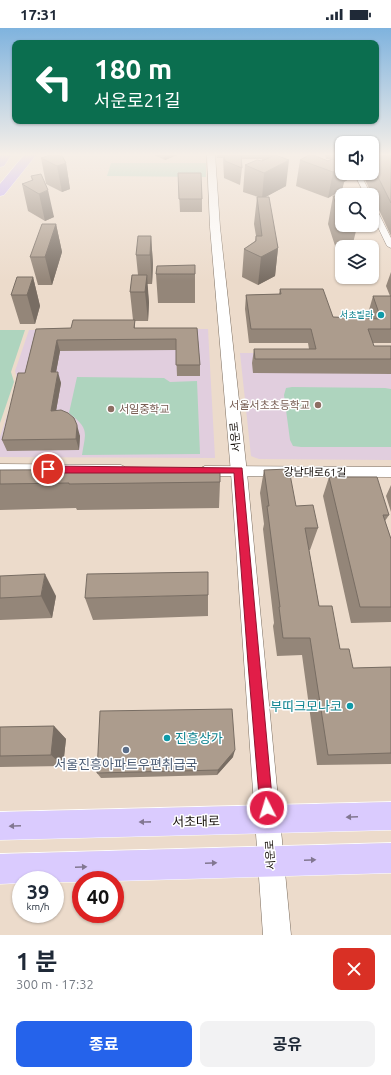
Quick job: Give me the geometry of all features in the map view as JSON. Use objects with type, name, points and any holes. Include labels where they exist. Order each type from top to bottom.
[{"type":"main road","name":"서초대로","points":[[0,826],[391,816]]},
{"type":"main road","points":[[0,869],[391,858]]},
{"type":"street","name":"서운로","points":[[214,196],[218,268],[239,470],[253,663],[277,935]]},
{"type":"street","points":[[379,222],[391,246]]},
{"type":"street","points":[[0,469],[135,470]]},
{"type":"street","name":"강남대로61길","points":[[191,470],[391,472]]},
{"type":"shaded area","name":"서일중학교","points":[[208,329],[215,458],[0,457],[0,437],[18,382],[15,371],[29,330]]},
{"type":"shaded area","name":"서울서초초등학교","points":[[240,353],[391,354],[391,460],[259,459],[251,456]]},
{"type":"green space","points":[[0,330],[25,330],[11,372],[14,382],[0,423]]},
{"type":"green space","points":[[77,377],[164,378],[170,382],[197,381],[200,454],[82,455],[85,435],[83,427],[69,413]]},
{"type":"green space","points":[[286,388],[391,389],[391,447],[293,446],[290,440],[284,395]]},
{"type":"building","points":[[179,196],[202,196],[202,199],[179,199]]},
{"type":"building","points":[[388,196],[391,196],[391,203]]},
{"type":"building","points":[[257,197],[269,197],[278,248],[261,257],[244,249],[256,241],[256,236],[262,236]]},
{"type":"building","points":[[42,224],[56,224],[45,257],[30,257]]},
{"type":"building","points":[[138,236],[151,236],[150,255],[136,255]]},
{"type":"building","points":[[195,265],[195,274],[156,274],[157,266]]},
{"type":"building","points":[[132,275],[147,275],[145,292],[130,292]]},
{"type":"building","points":[[17,277],[33,277],[27,295],[11,295]]},
{"type":"building","points":[[280,289],[323,289],[333,317],[381,319],[373,296],[391,296],[391,329],[368,329],[374,346],[391,346],[391,359],[255,359],[254,349],[316,349],[311,329],[251,329],[246,295],[281,294]]},
{"type":"building","points":[[73,320],[135,320],[134,328],[197,328],[200,365],[176,365],[176,339],[57,340],[51,372],[58,372],[51,411],[61,410],[74,418],[77,425],[76,439],[2,440],[18,373],[25,373],[36,329],[71,328]]},
{"type":"building","points":[[220,469],[220,482],[0,484],[0,470]]},
{"type":"building","points":[[289,469],[296,506],[313,505],[318,528],[305,528],[319,606],[332,606],[340,649],[349,649],[353,668],[391,667],[391,753],[328,755],[310,638],[283,638],[264,470]]},
{"type":"building","points":[[329,477],[377,477],[389,515],[383,515],[391,539],[391,607],[360,607]]},
{"type":"building","points":[[208,572],[208,595],[85,598],[87,574]]},
{"type":"building","points":[[45,574],[41,596],[0,598],[0,576]]},
{"type":"building","name":"진흥상가","points":[[232,709],[235,750],[218,770],[97,773],[100,711]]},
{"type":"building","points":[[54,726],[51,755],[0,756],[0,727]]},
{"type":"place","name":"서초빌라","points":[[381,315]]},
{"type":"place","name":"서울서초초등학교","points":[[318,405]]},
{"type":"place","name":"서일중학교","points":[[111,409]]},
{"type":"place","name":"부띠크모나코","points":[[350,706]]},
{"type":"place","name":"진흥상가","points":[[167,738]]},
{"type":"place","name":"서울진흥아파트우편취급국","points":[[126,750]]},
{"type":"route","points":[[48,469],[239,470],[253,663],[267,808]]}]
